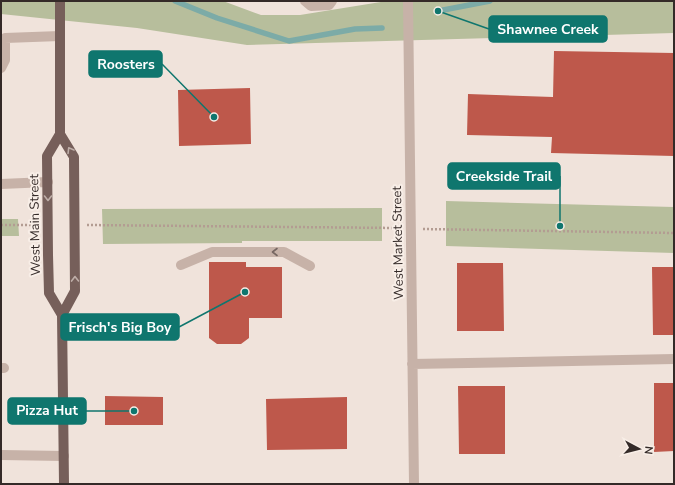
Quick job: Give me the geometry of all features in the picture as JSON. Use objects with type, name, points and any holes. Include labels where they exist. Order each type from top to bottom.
[{"type":"main road","name":"West Main Street","points":[[60,1],[60,134],[48,156],[48,225],[49,293],[62,315],[64,484]]},
{"type":"main road","points":[[60,134],[74,157],[75,292],[62,315]]},
{"type":"street","points":[[305,1],[311,6],[329,5],[332,1]]},
{"type":"street","name":"West Market Street","points":[[408,1],[414,484]]},
{"type":"street","points":[[1,68],[5,60],[5,38],[60,36]]},
{"type":"street","points":[[1,184],[48,182]]},
{"type":"street","points":[[181,266],[212,252],[284,252],[310,266]]},
{"type":"street","points":[[412,364],[674,359]]},
{"type":"street","points":[[1,455],[64,456]]},
{"type":"path","points":[[1,225],[48,225]]},
{"type":"path","points":[[74,225],[388,228]]},
{"type":"path","points":[[437,229],[674,233]]},
{"type":"green space","points":[[1,1],[223,1],[261,15],[300,15],[387,1],[674,1],[674,33],[247,45],[137,28],[1,14]]},
{"type":"green space","points":[[446,201],[674,207],[674,253],[446,246]]},
{"type":"green space","points":[[382,208],[382,241],[242,241],[242,243],[103,244],[102,209]]},
{"type":"green space","points":[[1,219],[18,219],[19,236],[1,236]]},
{"type":"building","points":[[554,51],[674,53],[674,156],[551,153],[552,137],[467,135],[468,94],[553,97]]},
{"type":"building","points":[[250,88],[251,144],[179,146],[178,90]]},
{"type":"building","points":[[209,262],[246,262],[246,267],[282,267],[282,318],[249,318],[249,338],[241,344],[217,344],[209,338]]},
{"type":"building","points":[[457,263],[503,263],[504,331],[457,331]]},
{"type":"building","points":[[652,267],[674,267],[674,335],[653,335]]},
{"type":"building","points":[[654,383],[674,383],[674,451],[654,452]]},
{"type":"building","points":[[458,386],[505,386],[505,454],[459,454]]},
{"type":"building","points":[[105,396],[163,397],[163,425],[105,425]]},
{"type":"building","points":[[347,397],[347,449],[267,450],[266,399]]},
{"type":"waterway","points":[[175,1],[217,18],[289,41],[355,29],[382,28]]},
{"type":"waterway","points":[[438,11],[490,1]]},
{"type":"place","name":"Shawnee Creek","points":[[438,11]]},
{"type":"place","name":"Roosters","points":[[214,117]]},
{"type":"place","name":"Creekside Trail","points":[[560,226]]},
{"type":"place","name":"Frisch's Big Boy","points":[[245,292]]},
{"type":"place","name":"Pizza Hut","points":[[134,411]]}]
